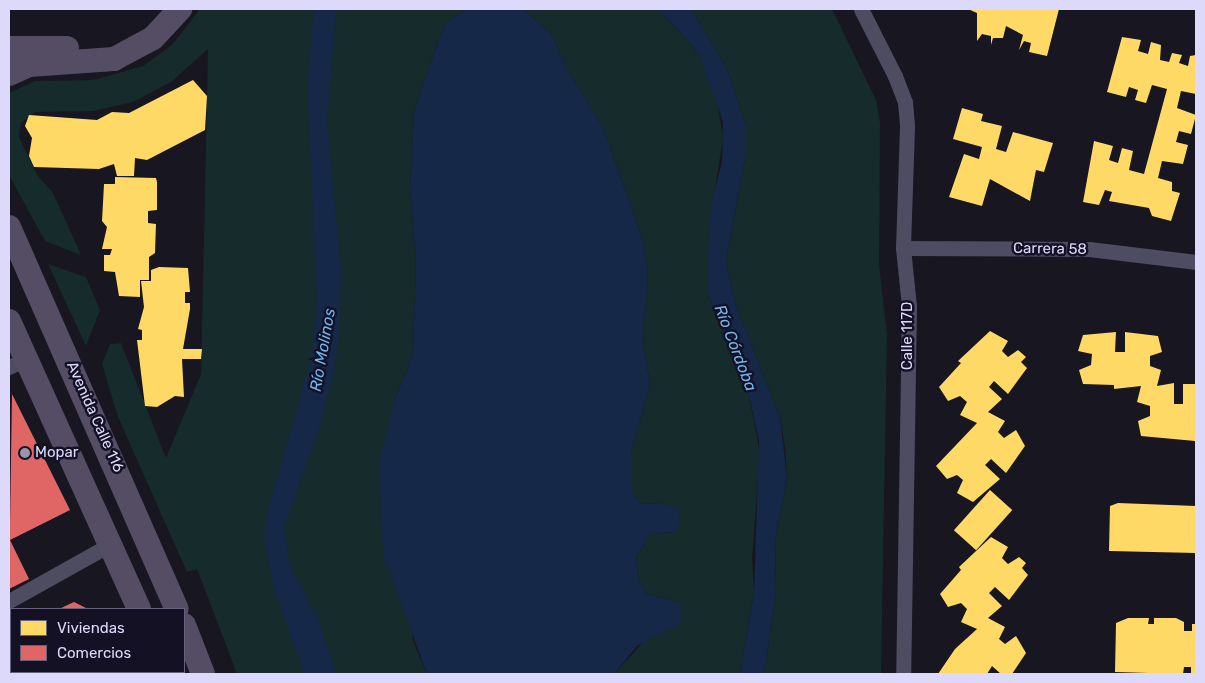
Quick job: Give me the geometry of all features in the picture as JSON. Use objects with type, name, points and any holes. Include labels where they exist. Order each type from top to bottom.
[{"type":"main road","points":[[9,48],[110,44],[136,34],[164,9]]},
{"type":"main road","points":[[9,74],[29,65],[114,59],[154,38],[180,9]]},
{"type":"main road","name":"Avenida Calle 116","points":[[9,227],[177,608]]},
{"type":"main road","points":[[9,320],[18,363],[111,544],[139,608]]},
{"type":"main road","points":[[111,544],[127,608]]},
{"type":"main road","points":[[185,628],[203,674]]},
{"type":"street","name":"Calle 117D","points":[[861,9],[905,102],[904,248],[909,306],[903,674]]},
{"type":"street","name":"Carrera 58","points":[[904,248],[1089,249],[1196,262]]},
{"type":"street","points":[[9,601],[111,544]]},
{"type":"green space","points":[[200,9],[468,9],[445,23],[414,111],[410,190],[416,261],[413,354],[394,402],[413,641],[427,674],[237,674],[197,569],[187,572],[118,417],[102,364],[110,344],[121,343],[166,458],[201,374],[208,49],[171,82],[133,102],[93,111],[35,112],[21,123],[19,137],[37,175],[53,193],[81,255],[45,241],[9,175],[9,93],[35,81],[94,80],[143,66],[172,45]]},
{"type":"green space","points":[[523,9],[659,9],[699,54],[717,102],[723,138],[711,214],[708,295],[749,395],[760,454],[752,558],[754,593],[740,674],[614,674],[680,602],[646,594],[638,577],[636,557],[650,534],[674,532],[663,503],[641,504],[631,490],[631,452],[650,384],[643,342],[648,273],[643,241],[603,127],[566,68],[551,33]]},
{"type":"green space","points":[[691,9],[832,9],[876,100],[880,123],[879,265],[887,334],[881,674],[764,674],[776,592],[775,540],[787,478],[785,447],[780,418],[736,306],[726,261],[746,153],[746,126],[727,69]]},
{"type":"green space","points":[[48,264],[86,277],[100,310],[86,346]]},
{"type":"water","name":"Río Molinos","points":[[314,9],[336,9],[327,123],[341,268],[340,331],[334,372],[318,432],[284,527],[289,563],[318,619],[336,674],[304,674],[273,584],[265,541],[265,521],[312,355],[317,301],[307,83]]},
{"type":"water","points":[[468,9],[523,9],[551,33],[566,68],[603,127],[643,241],[648,273],[643,342],[650,384],[631,452],[631,490],[641,504],[663,503],[679,510],[680,524],[674,532],[650,534],[636,557],[638,577],[646,594],[680,602],[681,623],[637,646],[614,674],[427,674],[383,554],[379,462],[394,402],[413,354],[416,261],[410,190],[414,111],[445,23]]},
{"type":"water","name":"Río Córdoba","points":[[659,9],[691,9],[727,69],[746,126],[746,153],[726,261],[736,306],[780,418],[787,478],[775,540],[776,592],[764,674],[740,674],[754,593],[759,441],[749,395],[708,295],[708,249],[712,200],[722,162],[723,122],[699,54]]},
{"type":"building: Viviendas","points":[[968,9],[1059,9],[1047,56],[1029,52],[1031,43],[1024,41],[1019,50],[1023,35],[1006,26],[1003,38],[993,38],[991,45],[991,36],[982,34],[977,41],[977,13]]},
{"type":"building: Viviendas","points":[[1122,37],[1141,40],[1138,51],[1148,54],[1151,42],[1161,45],[1160,60],[1169,62],[1172,53],[1182,55],[1179,63],[1188,66],[1190,56],[1196,55],[1196,94],[1181,91],[1177,108],[1196,115],[1191,134],[1179,131],[1176,142],[1188,145],[1183,164],[1162,161],[1158,178],[1172,182],[1172,191],[1180,193],[1171,221],[1152,216],[1149,208],[1109,201],[1112,192],[1105,190],[1099,205],[1083,202],[1094,141],[1113,146],[1109,160],[1118,163],[1122,148],[1133,151],[1129,170],[1144,174],[1167,89],[1152,85],[1146,103],[1135,100],[1138,90],[1129,87],[1126,97],[1107,92]]},
{"type":"building: Viviendas","points":[[193,80],[207,96],[205,130],[147,160],[135,158],[134,176],[117,176],[114,164],[99,169],[34,167],[29,156],[32,138],[25,126],[29,115],[97,120],[112,112],[129,113]]},
{"type":"building: Viviendas","points":[[962,108],[983,114],[981,121],[1002,126],[996,149],[1006,152],[1013,132],[1053,143],[1044,172],[1036,170],[1030,201],[990,179],[982,206],[949,197],[964,154],[979,159],[982,147],[953,139]]},
{"type":"building: Viviendas","points":[[115,177],[156,178],[157,182],[157,210],[148,211],[148,223],[156,224],[155,253],[149,257],[149,280],[140,280],[140,297],[119,296],[115,272],[104,271],[104,255],[110,255],[112,249],[102,249],[107,227],[102,221],[104,184],[115,184]]},
{"type":"building: Viviendas","points":[[159,267],[188,268],[190,292],[185,292],[185,303],[190,303],[190,309],[183,349],[202,349],[201,359],[182,359],[184,397],[175,396],[157,407],[145,406],[137,340],[142,340],[142,330],[138,329],[144,307],[141,281],[151,281],[151,270]]},
{"type":"building: Viviendas","points":[[990,331],[1008,341],[1002,351],[1008,357],[1018,350],[1026,357],[1021,362],[1027,368],[1008,394],[994,381],[989,387],[1002,399],[988,412],[1005,421],[998,432],[1004,438],[1016,430],[1025,446],[1006,473],[991,459],[985,465],[1000,479],[973,502],[957,493],[963,480],[957,475],[947,479],[936,466],[977,423],[960,415],[967,402],[960,396],[948,401],[939,387],[961,363],[958,361]]},
{"type":"building: Viviendas","points":[[1116,332],[1115,352],[1125,352],[1125,332],[1158,336],[1162,352],[1150,356],[1150,366],[1161,370],[1157,386],[1174,383],[1174,404],[1183,404],[1183,384],[1196,384],[1195,441],[1141,436],[1138,421],[1150,416],[1150,406],[1137,402],[1141,386],[1114,389],[1114,385],[1083,384],[1079,370],[1091,365],[1092,354],[1078,351],[1083,335]]},
{"type":"building: Viviendas","points":[[990,490],[1012,510],[976,550],[954,530]]},
{"type":"building: Viviendas","points":[[1118,503],[1196,506],[1196,553],[1109,551],[1110,506]]},
{"type":"building: Viviendas","points":[[991,537],[1008,547],[1002,558],[1008,564],[1019,557],[1026,563],[1022,568],[1028,575],[1009,600],[995,587],[989,593],[1002,606],[988,618],[1005,627],[999,639],[1005,644],[1016,636],[1026,653],[1012,674],[1001,674],[992,666],[987,674],[938,674],[955,649],[977,629],[961,622],[967,609],[961,603],[948,607],[940,594],[961,570],[959,567]]},
{"type":"building: Viviendas","points":[[1128,618],[1149,618],[1148,624],[1154,624],[1154,618],[1176,618],[1184,622],[1184,631],[1192,631],[1192,624],[1196,624],[1196,673],[1191,673],[1191,667],[1184,667],[1183,674],[1115,672],[1116,623]]},
{"type":"building: Comercios","name":"Mopar","points":[[12,394],[70,510],[10,540],[29,579],[9,589]]},
{"type":"building: Comercios","points":[[74,602],[86,608],[61,608]]},
{"type":"building: Comercios","points":[[16,673],[98,673],[98,674]]},
{"type":"place","name":"Mopar","points":[[25,453]]}]
